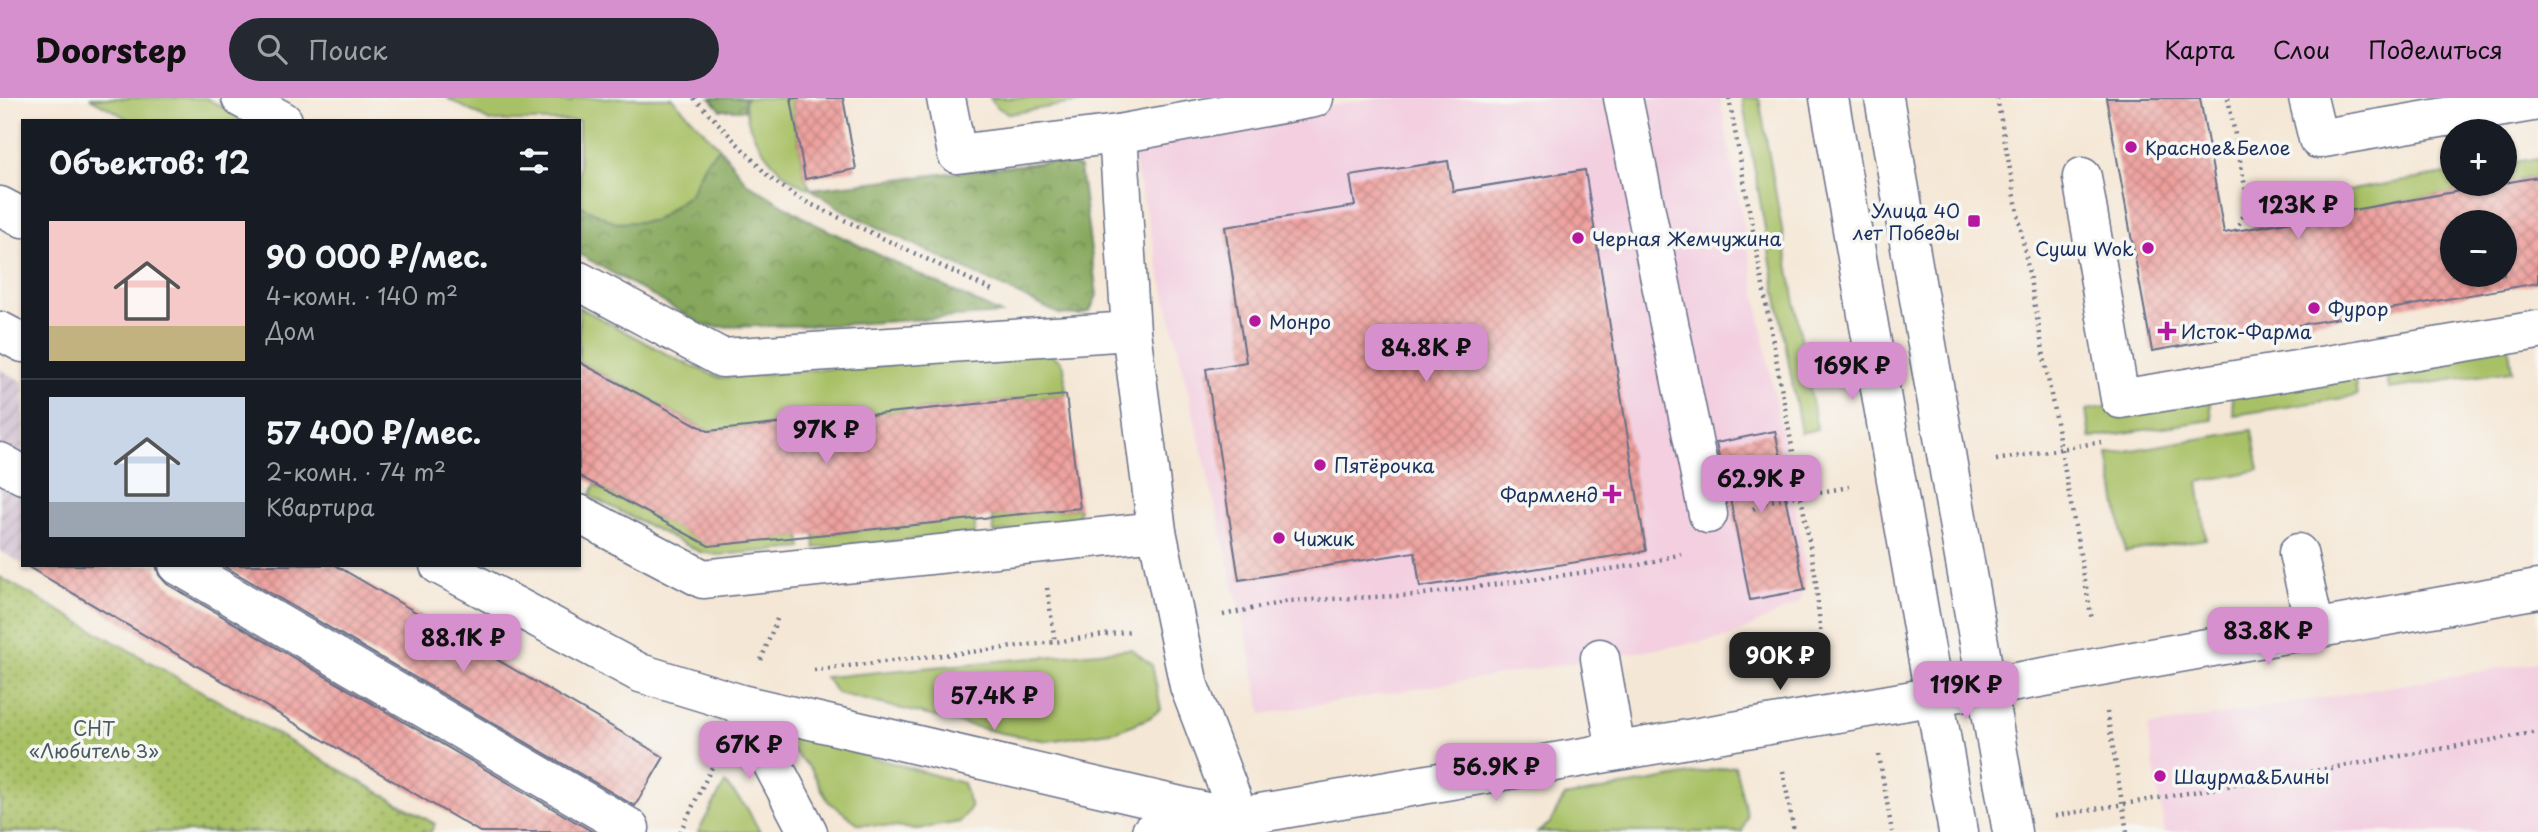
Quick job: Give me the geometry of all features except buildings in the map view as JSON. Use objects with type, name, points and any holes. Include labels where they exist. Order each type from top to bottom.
[{"type":"street","points":[[241,98],[279,119]]},
{"type":"street","points":[[946,98],[957,154],[1118,134],[1314,98]]},
{"type":"street","points":[[1623,98],[1726,514]]},
{"type":"street","points":[[1829,98],[1958,832]]},
{"type":"street","points":[[1884,98],[2012,832]]},
{"type":"street","points":[[2308,98],[2318,139],[2538,101]]},
{"type":"street","points":[[1118,134],[1131,331],[1157,531],[1189,686],[1236,818]]},
{"type":"street","points":[[2082,177],[2120,399],[2538,330]]},
{"type":"street","points":[[0,206],[21,217]]},
{"type":"street","points":[[581,282],[722,358],[1131,331]]},
{"type":"street","points":[[0,331],[21,342]]},
{"type":"street","points":[[0,462],[21,474]]},
{"type":"street","points":[[581,515],[703,579],[1157,531]]},
{"type":"street","points":[[2298,553],[2315,629]]},
{"type":"street","points":[[181,567],[630,828]]},
{"type":"street","points":[[443,567],[640,673],[741,704],[1236,818]]},
{"type":"street","points":[[1151,832],[2538,589]]},
{"type":"street","points":[[1600,659],[1616,751]]},
{"type":"street","points":[[741,704],[808,832]]},
{"type":"path","points":[[694,98],[771,178],[800,199],[996,292]]},
{"type":"path","points":[[1729,98],[1815,574],[1829,714]]},
{"type":"path","points":[[1997,98],[2100,667],[2127,832]]},
{"type":"path","points":[[2236,230],[2248,202]]},
{"type":"path","points":[[1726,514],[1801,495]]},
{"type":"path","points":[[808,670],[1055,642],[1177,624],[1289,601],[1417,595],[1639,565],[1668,559],[1690,550]]},
{"type":"path","points":[[680,832],[741,704],[797,569]]},
{"type":"path","points":[[2122,803],[2538,732]]},
{"type":"path","points":[[1881,755],[1892,832]]},
{"type":"shaded area","points":[[1372,98],[1720,98],[1807,573],[1800,602],[1730,637],[1262,714],[1130,145]]},
{"type":"shaded area","points":[[0,369],[21,381],[21,563],[0,551]]},
{"type":"shaded area","points":[[2538,662],[2538,832],[2165,832],[2147,727]]},
{"type":"green space","points":[[90,98],[206,98],[243,119],[128,119]]},
{"type":"green space","points":[[447,98],[552,98],[570,103],[574,98],[672,98],[720,148],[707,160],[690,194],[654,221],[616,224],[581,206],[581,119],[486,119]]},
{"type":"green space","points":[[710,98],[749,98],[745,99],[744,110],[721,110]]},
{"type":"green space","points":[[791,98],[805,178],[811,189],[787,175],[765,153],[750,127],[745,99]]},
{"type":"green space","points":[[990,98],[1103,98],[1009,114],[998,108]]},
{"type":"green space","points":[[1742,98],[1759,98],[1817,429],[1801,433]]},
{"type":"green space","points":[[720,148],[747,183],[815,224],[1001,314],[836,325],[707,327],[581,255],[581,206],[616,223],[654,221],[690,194],[707,160]]},
{"type":"green space","points":[[2538,158],[2538,177],[2517,181],[2517,162]]},
{"type":"green space","points":[[1046,162],[1067,163],[1080,168],[1097,295],[1090,311],[1079,315],[1059,314],[846,212],[811,189]]},
{"type":"green space","points":[[2440,175],[2440,195],[2254,228],[2251,207]]},
{"type":"green space","points":[[581,308],[676,359],[720,378],[992,355],[1047,353],[1060,360],[1064,366],[1066,395],[708,431],[581,363]]},
{"type":"green space","points":[[2508,343],[2512,371],[2389,389],[2385,361]]},
{"type":"green space","points":[[2353,368],[2357,396],[2234,415],[2230,387]]},
{"type":"green space","points":[[2209,391],[2212,420],[2090,438],[2086,410]]},
{"type":"green space","points":[[2252,430],[2259,470],[2198,482],[2206,539],[2125,552],[2108,454]]},
{"type":"green space","points":[[595,485],[709,545],[800,536],[802,548],[718,555],[700,552],[590,496]]},
{"type":"green space","points":[[1079,508],[1075,522],[994,533],[993,516]]},
{"type":"green space","points":[[975,518],[975,534],[815,548],[814,535]]},
{"type":"green space","name":"СНТ «Любитель 3»","points":[[0,577],[435,824],[431,832],[0,832]]},
{"type":"green space","points":[[1131,649],[1152,665],[1161,709],[1149,718],[1117,731],[1048,741],[1001,733],[837,693],[825,677]]},
{"type":"green space","points":[[771,729],[963,783],[971,807],[960,822],[918,829],[859,824],[828,801],[811,769]]},
{"type":"green space","points":[[1735,766],[1747,816],[1742,832],[1538,832],[1550,823],[1564,797]]},
{"type":"green space","points":[[725,783],[747,808],[760,832],[698,832]]},
{"type":"place","name":"Красное&Белое","points":[[2131,147]]},
{"type":"place","name":"Улица 40 лет Победы","points":[[1974,221]]},
{"type":"place","name":"Черная Жемчужина","points":[[1578,238]]},
{"type":"place","name":"Суши Wok","points":[[2148,248]]},
{"type":"place","name":"Фурор","points":[[2314,308]]},
{"type":"place","name":"Монро","points":[[1255,321]]},
{"type":"place","name":"Исток-Фарма","points":[[2167,331]]},
{"type":"place","name":"Пятёрочка","points":[[1320,465]]},
{"type":"place","name":"Фармленд","points":[[1612,494]]},
{"type":"place","name":"Чижик","points":[[1279,538]]},
{"type":"place","name":"Шаурма&Блины","points":[[2160,776]]}]
